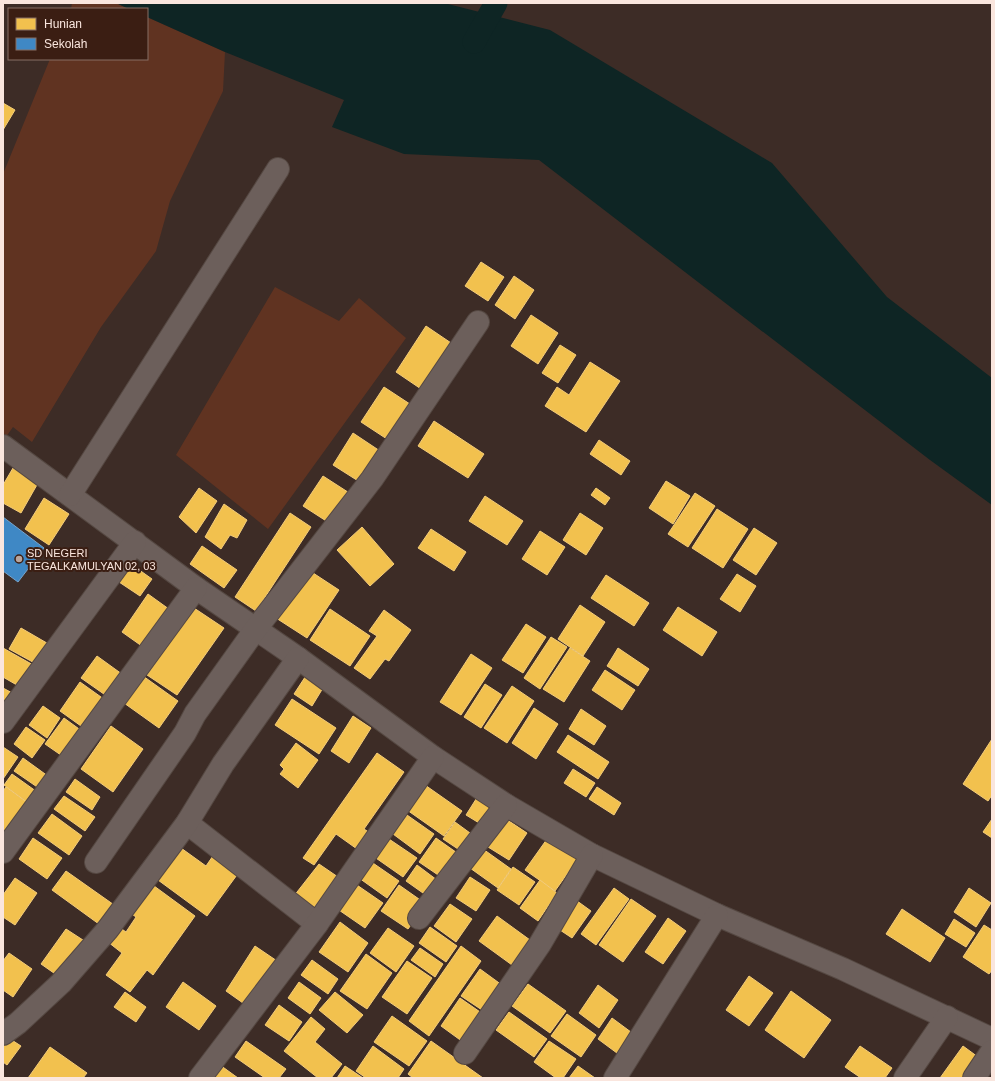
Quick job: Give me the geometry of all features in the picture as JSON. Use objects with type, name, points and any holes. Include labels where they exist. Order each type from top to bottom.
[{"type":"street","points":[[70,495],[278,169]]},
{"type":"street","points":[[96,862],[185,733],[195,714],[255,630],[372,479],[478,322]]},
{"type":"street","points":[[3,446],[196,588],[255,630],[298,658],[433,757],[506,805],[592,855],[717,915],[843,969],[992,1039]]},
{"type":"street","points":[[3,722],[135,542]]},
{"type":"street","points":[[3,852],[196,588]]},
{"type":"street","points":[[3,1034],[18,1023],[61,983],[108,929],[187,823],[223,764],[298,658]]},
{"type":"street","points":[[200,1078],[317,924],[433,757]]},
{"type":"street","points":[[419,918],[506,805]]},
{"type":"street","points":[[187,823],[317,924]]},
{"type":"street","points":[[465,1053],[540,944],[592,855]]},
{"type":"street","points":[[615,1078],[717,915]]},
{"type":"street","points":[[905,1078],[947,1017]]},
{"type":"street","points":[[974,1078],[992,1051]]},
{"type":"shaded area","points":[[72,3],[116,3],[127,8],[71,8]]},
{"type":"shaded area","points":[[148,17],[225,52],[223,91],[170,201],[156,251],[101,327],[32,442],[13,427],[3,441],[3,174],[50,60],[148,60]]},
{"type":"shaded area","points":[[275,287],[339,321],[359,298],[406,338],[268,529],[176,455]]},
{"type":"water","points":[[116,3],[444,3],[550,30],[772,163],[887,297],[992,378],[992,505],[930,460],[539,160],[404,154],[332,127],[344,100],[225,52],[148,17],[148,8],[127,8]]},
{"type":"building: Hunian","points":[[3,103],[15,110],[3,130]]},
{"type":"building: Hunian","points":[[481,262],[504,277],[488,301],[465,286]]},
{"type":"building: Hunian","points":[[514,276],[534,290],[515,319],[495,305]]},
{"type":"building: Hunian","points":[[531,315],[558,333],[538,364],[511,346]]},
{"type":"building: Hunian","points":[[426,326],[457,347],[427,393],[396,372]]},
{"type":"building: Hunian","points":[[560,345],[576,355],[558,383],[542,373]]},
{"type":"building: Hunian","points":[[590,362],[620,381],[586,432],[545,406],[557,387],[569,395]]},
{"type":"building: Hunian","points":[[384,387],[416,408],[393,443],[361,422]]},
{"type":"building: Hunian","points":[[434,421],[484,454],[468,478],[418,446]]},
{"type":"building: Hunian","points":[[353,433],[383,453],[363,484],[333,465]]},
{"type":"building: Hunian","points":[[599,440],[630,461],[621,475],[590,454]]},
{"type":"building: Hunian","points":[[13,468],[38,483],[21,513],[3,503],[3,485]]},
{"type":"building: Hunian","points":[[323,476],[354,496],[334,526],[303,506]]},
{"type":"building: Hunian","points":[[666,481],[690,496],[673,524],[649,508]]},
{"type":"building: Hunian","points":[[199,488],[217,501],[196,533],[179,517]]},
{"type":"building: Hunian","points":[[596,488],[610,498],[605,505],[591,495]]},
{"type":"building: Hunian","points":[[695,493],[715,506],[688,547],[668,534]]},
{"type":"building: Hunian","points":[[485,496],[523,521],[507,545],[469,521]]},
{"type":"building: Hunian","points":[[44,498],[69,514],[49,545],[25,529]]},
{"type":"building: Hunian","points":[[224,504],[247,520],[237,538],[230,535],[221,549],[205,537]]},
{"type":"building: Hunian","points":[[717,509],[748,529],[723,568],[692,548]]},
{"type":"building: Hunian","points":[[290,513],[311,527],[256,611],[235,597]]},
{"type":"building: Hunian","points":[[580,513],[603,528],[586,555],[563,540]]},
{"type":"building: Hunian","points":[[362,527],[394,564],[370,586],[337,550]]},
{"type":"building: Hunian","points":[[754,528],[777,543],[756,575],[733,560]]},
{"type":"building: Hunian","points":[[431,529],[466,552],[454,571],[418,548]]},
{"type":"building: Hunian","points":[[540,531],[565,547],[547,575],[522,559]]},
{"type":"building: Hunian","points":[[202,546],[237,570],[224,588],[190,564]]},
{"type":"building: Hunian","points":[[128,562],[152,579],[140,596],[116,580]]},
{"type":"building: Hunian","points":[[307,569],[339,590],[307,638],[276,618]]},
{"type":"building: Hunian","points":[[737,574],[756,586],[740,612],[720,599]]},
{"type":"building: Hunian","points":[[606,575],[649,603],[634,626],[591,598]]},
{"type":"building: Hunian","points":[[148,594],[173,612],[146,649],[122,632]]},
{"type":"building: Hunian","points":[[580,605],[605,622],[583,656],[558,639]]},
{"type":"building: Hunian","points":[[678,607],[717,632],[702,656],[663,630]]},
{"type":"building: Hunian","points":[[194,608],[224,628],[177,695],[147,675]]},
{"type":"building: Hunian","points":[[330,609],[370,636],[350,666],[310,640]]},
{"type":"building: Hunian","points":[[384,610],[411,630],[389,661],[385,659],[370,679],[354,668],[377,636],[369,631]]},
{"type":"building: Hunian","points":[[526,624],[546,637],[523,673],[502,660]]},
{"type":"building: Hunian","points":[[21,628],[52,646],[40,666],[9,649]]},
{"type":"building: Hunian","points":[[551,637],[567,647],[540,689],[524,678]]},
{"type":"building: Hunian","points":[[3,648],[35,666],[22,688],[3,677]]},
{"type":"building: Hunian","points":[[570,648],[590,661],[564,702],[543,689]]},
{"type":"building: Hunian","points":[[618,648],[649,669],[638,686],[607,666]]},
{"type":"building: Hunian","points":[[471,654],[492,668],[461,715],[440,702]]},
{"type":"building: Hunian","points":[[97,656],[126,677],[111,699],[81,678]]},
{"type":"building: Hunian","points":[[605,670],[635,690],[622,710],[592,690]]},
{"type":"building: Hunian","points":[[309,671],[326,683],[312,706],[294,694]]},
{"type":"building: Hunian","points":[[143,676],[178,701],[159,728],[124,703]]},
{"type":"building: Hunian","points":[[80,682],[108,702],[88,731],[60,711]]},
{"type":"building: Hunian","points":[[485,684],[502,695],[481,728],[464,717]]},
{"type":"building: Hunian","points":[[512,686],[534,701],[507,743],[484,728]]},
{"type":"building: Hunian","points":[[3,688],[16,695],[3,710]]},
{"type":"building: Hunian","points":[[292,699],[336,728],[319,754],[275,725]]},
{"type":"building: Hunian","points":[[43,706],[60,718],[47,738],[29,725]]},
{"type":"building: Hunian","points":[[534,708],[558,724],[536,759],[512,743]]},
{"type":"building: Hunian","points":[[581,709],[606,726],[594,745],[569,729]]},
{"type":"building: Hunian","points":[[353,716],[371,728],[349,763],[331,751]]},
{"type":"building: Hunian","points":[[64,718],[86,734],[68,760],[45,744]]},
{"type":"building: Hunian","points":[[111,726],[143,749],[113,792],[81,769]]},
{"type":"building: Hunian","points":[[26,727],[45,740],[32,758],[14,744]]},
{"type":"building: Hunian","points":[[568,735],[609,762],[598,779],[557,752]]},
{"type":"building: Hunian","points":[[992,739],[992,795],[988,801],[963,784]]},
{"type":"building: Hunian","points":[[296,743],[318,760],[298,788],[280,774],[284,769],[280,765]]},
{"type":"building: Hunian","points":[[3,747],[18,757],[3,779]]},
{"type":"building: Hunian","points":[[377,753],[404,772],[364,829],[376,837],[364,854],[336,834],[314,865],[303,858]]},
{"type":"building: Hunian","points":[[23,758],[52,779],[43,791],[14,771]]},
{"type":"building: Hunian","points":[[573,769],[595,783],[586,797],[564,783]]},
{"type":"building: Hunian","points":[[12,774],[40,794],[32,806],[4,785]]},
{"type":"building: Hunian","points":[[75,779],[100,797],[92,810],[66,792]]},
{"type":"building: Hunian","points":[[425,785],[462,811],[444,836],[407,810]]},
{"type":"building: Hunian","points":[[6,787],[32,806],[3,837],[3,791]]},
{"type":"building: Hunian","points":[[597,787],[621,803],[614,815],[589,799]]},
{"type":"building: Hunian","points":[[64,796],[95,817],[85,831],[54,809]]},
{"type":"building: Hunian","points":[[478,796],[496,808],[484,826],[466,815]]},
{"type":"building: Hunian","points":[[52,814],[82,836],[69,855],[38,833]]},
{"type":"building: Hunian","points":[[407,815],[434,834],[420,854],[393,834]]},
{"type":"building: Hunian","points":[[506,819],[527,833],[509,860],[488,847]]},
{"type":"building: Hunian","points":[[992,819],[992,838],[983,832]]},
{"type":"building: Hunian","points":[[455,822],[470,833],[458,849],[443,839]]},
{"type":"building: Hunian","points":[[552,832],[582,853],[555,891],[525,870]]},
{"type":"building: Hunian","points":[[386,837],[417,858],[403,877],[373,856]]},
{"type":"building: Hunian","points":[[33,838],[62,858],[47,879],[19,859]]},
{"type":"building: Hunian","points":[[436,838],[460,855],[444,879],[419,862]]},
{"type":"building: Hunian","points":[[181,848],[206,866],[217,850],[242,868],[207,916],[158,880]]},
{"type":"building: Hunian","points":[[483,849],[511,869],[498,888],[470,868]]},
{"type":"building: Hunian","points":[[370,861],[399,881],[387,898],[359,878]]},
{"type":"building: Hunian","points":[[319,864],[338,877],[308,915],[290,901]]},
{"type":"building: Hunian","points":[[417,865],[441,883],[430,898],[406,881]]},
{"type":"building: Hunian","points":[[513,867],[535,882],[519,905],[497,890]]},
{"type":"building: Hunian","points":[[66,871],[117,907],[103,927],[52,890]]},
{"type":"building: Hunian","points":[[470,877],[490,890],[476,911],[456,898]]},
{"type":"building: Hunian","points":[[15,878],[37,893],[15,925],[3,917],[3,895]]},
{"type":"building: Hunian","points":[[540,880],[557,893],[538,921],[520,908]]},
{"type":"building: Hunian","points":[[150,883],[195,916],[153,975],[147,970],[130,992],[106,975],[122,953],[108,942],[119,927],[126,932],[136,917],[129,912]]},
{"type":"building: Hunian","points":[[354,883],[383,903],[365,928],[336,908]]},
{"type":"building: Hunian","points":[[399,885],[426,904],[408,929],[381,911]]},
{"type":"building: Hunian","points":[[614,888],[629,899],[596,945],[581,934]]},
{"type":"building: Hunian","points":[[969,888],[991,903],[976,927],[954,912]]},
{"type":"building: Hunian","points":[[573,898],[591,911],[572,938],[554,926]]},
{"type":"building: Hunian","points":[[631,899],[656,916],[623,962],[599,945]]},
{"type":"building: Hunian","points":[[450,904],[472,919],[456,942],[434,926]]},
{"type":"building: Hunian","points":[[902,909],[945,938],[930,962],[886,934]]},
{"type":"building: Hunian","points":[[497,916],[530,940],[512,965],[479,941]]},
{"type":"building: Hunian","points":[[668,918],[686,931],[663,964],[645,952]]},
{"type":"building: Hunian","points":[[954,919],[975,933],[966,947],[945,934]]},
{"type":"building: Hunian","points":[[340,922],[368,943],[348,972],[319,952]]},
{"type":"building: Hunian","points":[[984,925],[992,930],[992,970],[989,974],[963,957]]},
{"type":"building: Hunian","points":[[430,927],[457,946],[446,962],[419,943]]},
{"type":"building: Hunian","points":[[388,928],[414,946],[396,972],[370,953]]},
{"type":"building: Hunian","points":[[66,929],[86,942],[61,978],[41,964]]},
{"type":"building: Hunian","points":[[255,946],[280,963],[250,1008],[226,991]]},
{"type":"building: Hunian","points":[[461,946],[481,961],[429,1036],[409,1021]]},
{"type":"building: Hunian","points":[[420,948],[443,964],[435,977],[411,960]]},
{"type":"building: Hunian","points":[[9,953],[32,969],[13,997],[3,990],[3,961]]},
{"type":"building: Hunian","points":[[366,954],[392,973],[367,1009],[340,991]]},
{"type":"building: Hunian","points":[[312,960],[338,979],[328,994],[301,975]]},
{"type":"building: Hunian","points":[[407,961],[432,978],[407,1014],[382,997]]},
{"type":"building: Hunian","points":[[480,969],[506,988],[488,1014],[461,996]]},
{"type":"building: Hunian","points":[[749,976],[773,993],[749,1026],[726,1010]]},
{"type":"building: Hunian","points":[[183,982],[216,1006],[199,1030],[166,1007]]},
{"type":"building: Hunian","points":[[299,982],[321,998],[310,1014],[288,998]]},
{"type":"building: Hunian","points":[[528,984],[566,1011],[550,1033],[512,1006]]},
{"type":"building: Hunian","points":[[598,985],[618,1000],[599,1028],[579,1013]]},
{"type":"building: Hunian","points":[[791,991],[831,1020],[804,1058],[765,1030]]},
{"type":"building: Hunian","points":[[125,992],[146,1007],[136,1022],[114,1007]]},
{"type":"building: Hunian","points":[[335,992],[363,1015],[347,1033],[319,1010]]},
{"type":"building: Hunian","points":[[460,998],[483,1014],[463,1042],[441,1026]]},
{"type":"building: Hunian","points":[[279,1005],[302,1022],[289,1041],[265,1025]]},
{"type":"building: Hunian","points":[[509,1012],[547,1039],[534,1057],[496,1030]]},
{"type":"building: Hunian","points":[[567,1014],[596,1035],[581,1057],[551,1036]]},
{"type":"building: Hunian","points":[[392,1016],[427,1041],[409,1066],[374,1042]]},
{"type":"building: Hunian","points":[[311,1017],[325,1029],[315,1042],[342,1064],[331,1078],[318,1078],[284,1051]]},
{"type":"building: Hunian","points":[[612,1018],[639,1038],[625,1059],[598,1039]]},
{"type":"building: Hunian","points":[[4,1035],[21,1046],[7,1065],[3,1062]]},
{"type":"building: Hunian","points":[[246,1041],[286,1069],[279,1078],[265,1078],[235,1057]]},
{"type":"building: Hunian","points":[[431,1041],[483,1078],[413,1078],[408,1074]]},
{"type":"building: Hunian","points":[[549,1041],[576,1059],[563,1078],[556,1078],[534,1062]]},
{"type":"building: Hunian","points":[[373,1046],[404,1069],[398,1078],[366,1078],[356,1071]]},
{"type":"building: Hunian","points":[[860,1046],[892,1068],[885,1078],[861,1078],[845,1067]]},
{"type":"building: Hunian","points":[[963,1046],[978,1057],[963,1078],[940,1078]]},
{"type":"building: Hunian","points":[[50,1047],[87,1073],[83,1078],[28,1078]]},
{"type":"building: Hunian","points":[[220,1065],[238,1078],[211,1078]]},
{"type":"building: Hunian","points":[[345,1066],[363,1078],[337,1078]]},
{"type":"building: Hunian","points":[[578,1066],[595,1078],[569,1078]]},
{"type":"building: Sekolah","name":"SD NEGERI TEGALKAMULYAN 02, 03","points":[[3,517],[44,548],[18,582],[3,571]]},
{"type":"waterway","points":[[474,42],[496,3]]},
{"type":"place","name":"SD NEGERI TEGALKAMULYAN 02, 03","points":[[19,559]]}]
